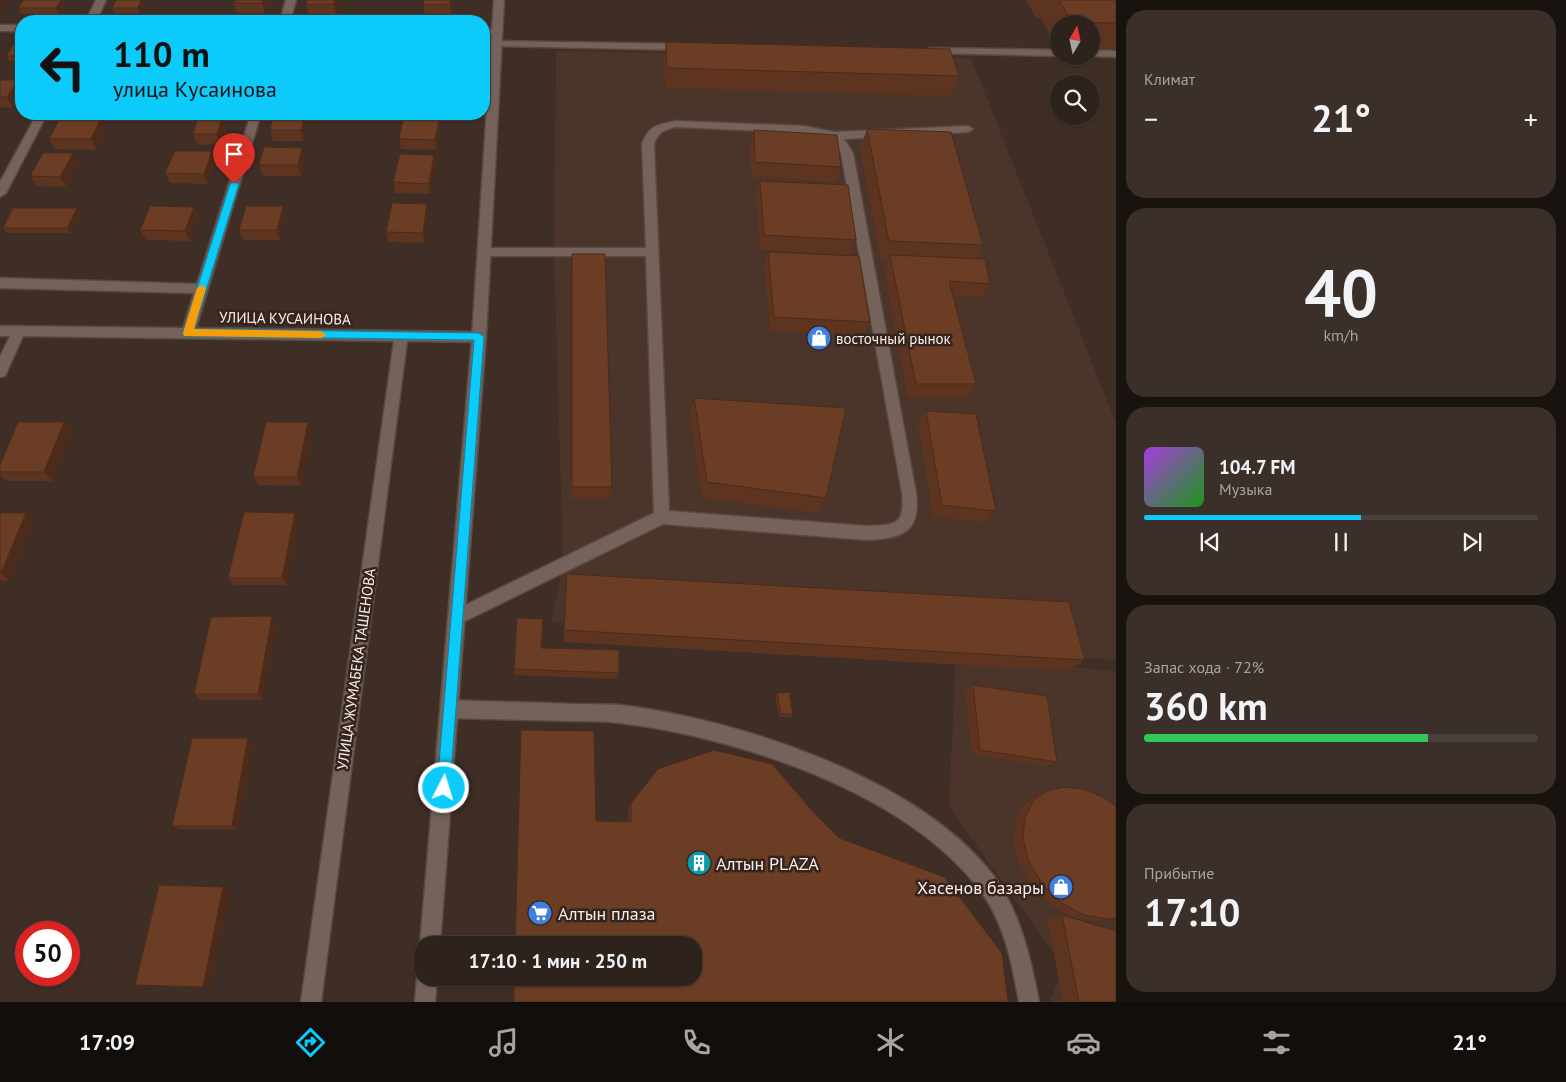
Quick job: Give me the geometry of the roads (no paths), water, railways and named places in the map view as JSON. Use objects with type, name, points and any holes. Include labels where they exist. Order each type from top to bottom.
[{"type":"street","points":[[94,15],[101,0]]},
{"type":"street","points":[[287,15],[291,0]]},
{"type":"street","points":[[490,90],[492,36],[499,0]]},
{"type":"street","points":[[0,28],[15,28]]},
{"type":"street","points":[[492,36],[694,47]]},
{"type":"street","points":[[921,51],[1050,53]]},
{"type":"street","points":[[1100,53],[1116,54]]},
{"type":"street","points":[[0,193],[39,120]]},
{"type":"street","points":[[188,333],[254,120]]},
{"type":"street","points":[[431,936],[479,337],[489,120]]},
{"type":"street","points":[[457,617],[662,517],[867,532],[890,532],[906,523],[911,510],[909,494],[847,154],[844,143],[834,136],[820,131],[804,129],[676,124],[662,127],[652,133],[648,144],[662,517]]},
{"type":"street","points":[[834,136],[968,129]]},
{"type":"street","points":[[484,252],[652,252]]},
{"type":"street","points":[[0,283],[201,289]]},
{"type":"street","name":"УЛИЦА КУСАИНОВА","points":[[0,331],[479,337]]},
{"type":"street","points":[[0,372],[18,332]]},
{"type":"street","name":"УЛИЦА ЖУМАБЕКА ТАШЕНОВА","points":[[311,1002],[401,336]]},
{"type":"street","points":[[450,709],[620,714],[699,727],[782,754],[849,781],[914,816],[956,847],[987,883],[1006,920],[1023,965],[1029,1002]]},
{"type":"street","points":[[425,1002],[426,986]]},
{"type":"place","name":"восточный рынок","points":[[819,338]]},
{"type":"place","name":"Алтын PLAZA","points":[[699,863]]},
{"type":"place","name":"Хасенов базары","points":[[1061,887]]},
{"type":"place","name":"Алтын плаза","points":[[540,913]]}]
